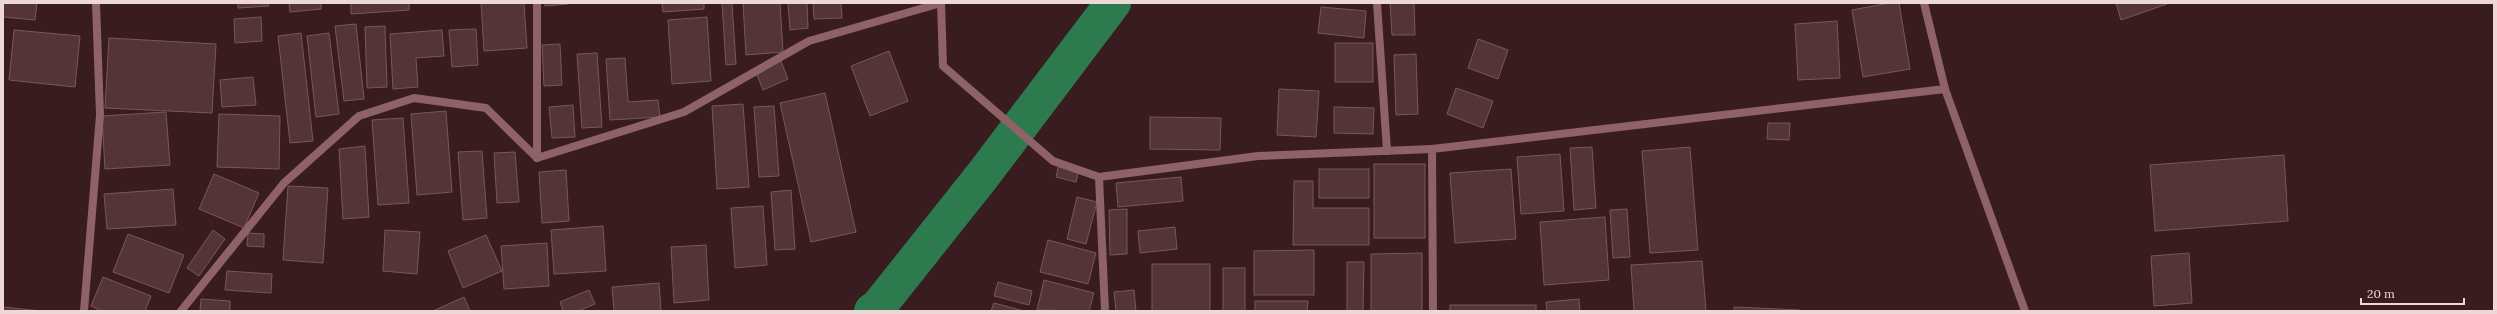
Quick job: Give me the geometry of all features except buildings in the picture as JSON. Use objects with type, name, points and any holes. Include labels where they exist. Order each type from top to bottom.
[{"type":"street","points":[[84,311],[100,115],[96,3]]},
{"type":"street","points":[[537,3],[537,158]]},
{"type":"street","points":[[537,158],[684,112],[809,41],[941,3],[943,66],[1053,161],[1099,177],[1258,156],[1432,149],[1945,89]]},
{"type":"street","points":[[1377,3],[1387,151]]},
{"type":"street","points":[[1924,3],[1945,89],[2025,311]]},
{"type":"street","points":[[181,311],[284,183],[359,116],[414,98],[486,108],[537,158]]},
{"type":"street","points":[[1432,149],[1433,311]]},
{"type":"street","points":[[1099,177],[1105,311]]},
{"type":"waterway","points":[[872,311],[878,307],[983,175],[1113,3]]}]
